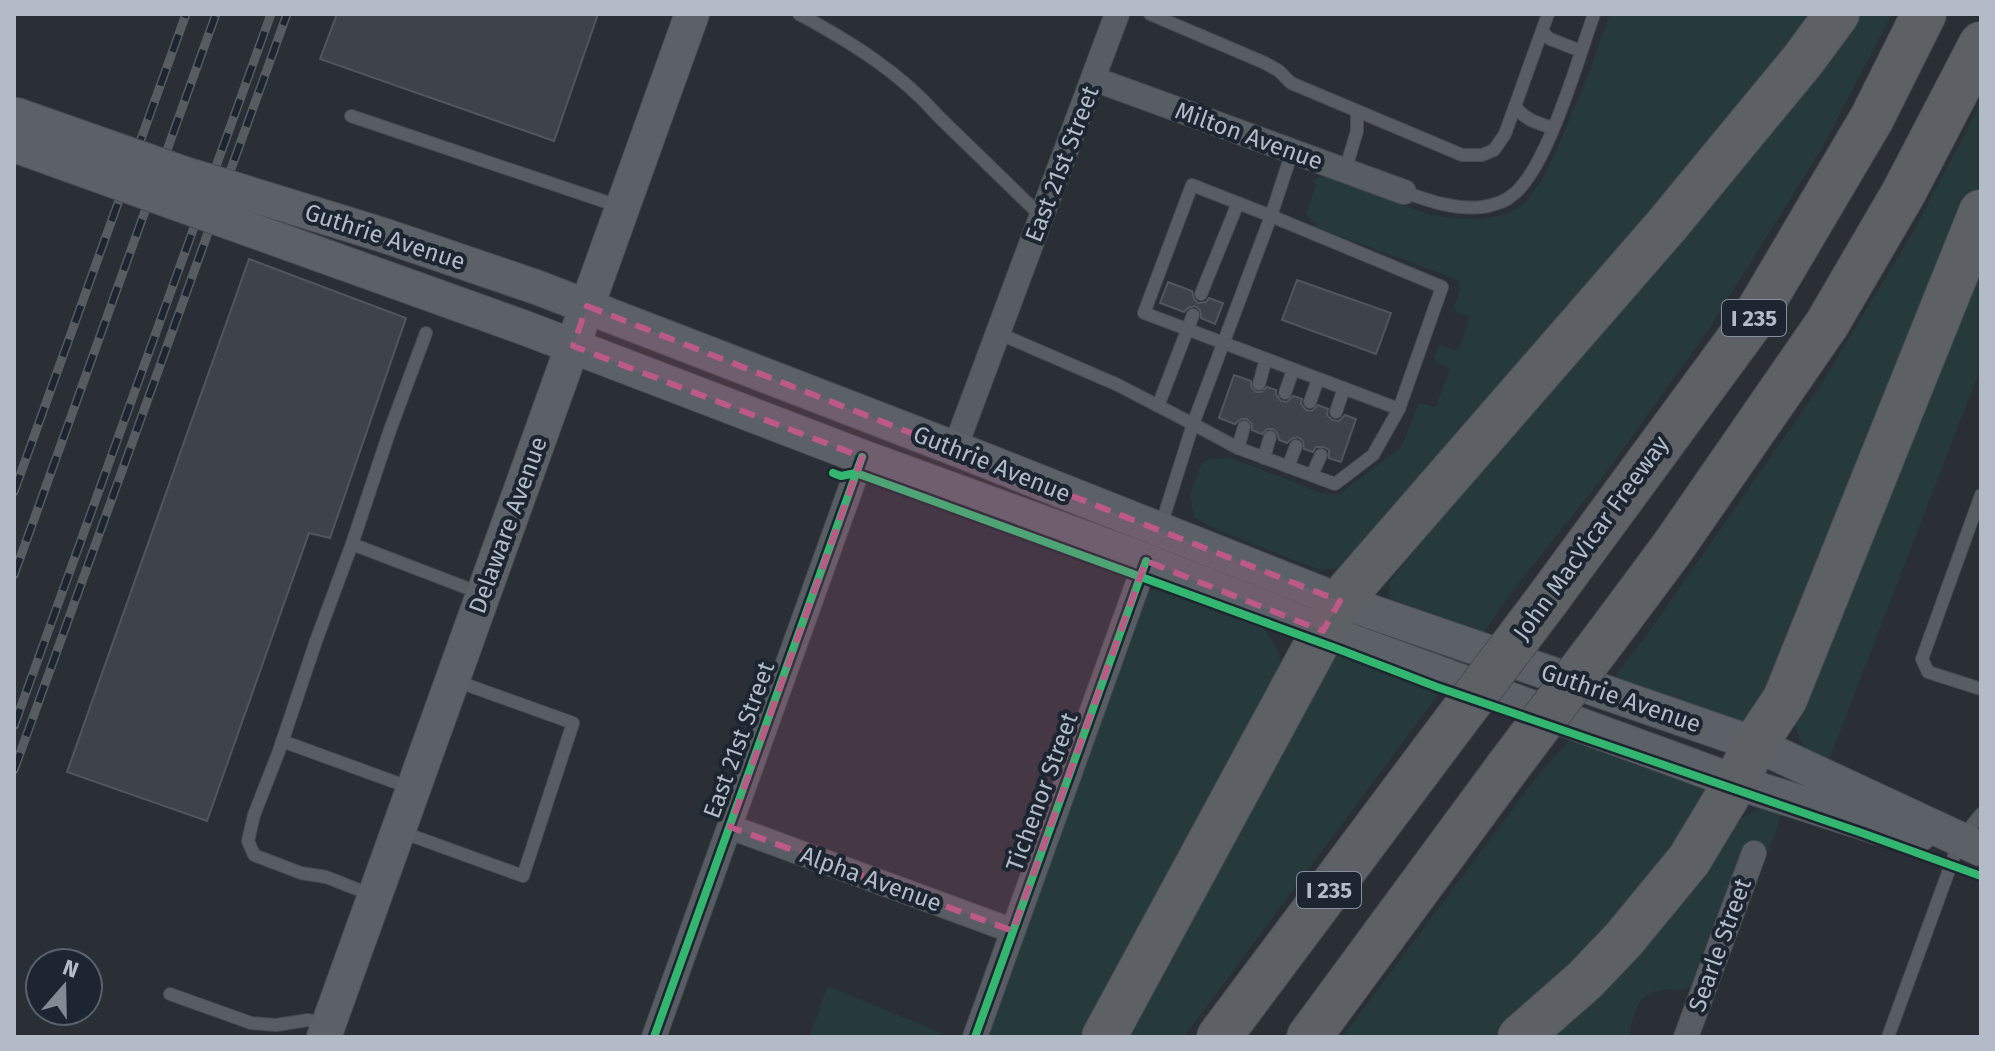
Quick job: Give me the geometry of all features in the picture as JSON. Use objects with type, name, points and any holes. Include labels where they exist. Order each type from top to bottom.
[{"type":"highway","points":[[1104,1037],[1332,616],[1667,225],[1837,14]]},
{"type":"highway","name":"John MacVicar Freeway","points":[[1219,1037],[1754,318],[1872,118],[1924,14]]},
{"type":"highway","name":"I 235","points":[[1309,1037],[1673,547],[1827,324],[1904,192],[1981,44]]},
{"type":"highway","points":[[1520,1037],[1585,980],[1624,939],[1689,860],[1785,699],[1981,212]]},
{"type":"main road","name":"Delaware Avenue","points":[[327,1031],[692,14]]},
{"type":"main road","name":"Guthrie Avenue","points":[[14,114],[185,174],[386,236],[587,306],[955,448],[1152,545]]},
{"type":"main road","name":"Guthrie Avenue","points":[[14,145],[525,328],[862,457],[1152,545],[1332,616],[1746,763],[1880,828],[1970,844]]},
{"type":"street","name":"East 21st Street","points":[[955,448],[1094,79],[1114,15]]},
{"type":"street","name":"Milton Avenue","points":[[1094,79],[1404,192]]},
{"type":"street","name":"East 21st Street","points":[[654,1037],[862,457]]},
{"type":"street","name":"Tichenor Street","points":[[975,1037],[1152,545]]},
{"type":"street","name":"Alpha Avenue","points":[[730,827],[1013,931]]},
{"type":"street","name":"Searle Street","points":[[1686,1037],[1754,853]]},
{"type":"lane","points":[[799,14],[894,73],[1042,217]]},
{"type":"lane","points":[[1150,14],[1265,63],[1291,83],[1462,155],[1482,155],[1494,150],[1505,134],[1548,14]]},
{"type":"lane","points":[[1404,192],[1447,207],[1484,207],[1511,197],[1531,174],[1549,142],[1594,14]]},
{"type":"lane","points":[[1542,32],[1550,39],[1581,51]]},
{"type":"lane","points":[[1515,106],[1529,120],[1553,128]]},
{"type":"lane","points":[[1345,171],[1357,131],[1357,111]]},
{"type":"lane","points":[[351,116],[622,207]]},
{"type":"lane","points":[[1152,545],[1292,152]]},
{"type":"lane","points":[[998,333],[1118,385],[1238,448],[1335,484],[1373,455],[1399,409],[1442,287],[1192,185],[1144,313],[1399,409]]},
{"type":"lane","points":[[1201,294],[1238,203]]},
{"type":"lane","points":[[1158,406],[1193,315]]},
{"type":"lane","points":[[375,896],[254,855],[248,841],[254,815],[426,333]]},
{"type":"lane","points":[[1259,384],[1266,359]]},
{"type":"lane","points":[[1285,393],[1293,370]]},
{"type":"lane","points":[[1310,402],[1318,379]]},
{"type":"lane","points":[[1336,412],[1344,388]]},
{"type":"lane","points":[[1238,448],[1244,427]]},
{"type":"lane","points":[[1264,458],[1270,437]]},
{"type":"lane","points":[[1288,467],[1296,446]]},
{"type":"lane","points":[[1312,475],[1321,455]]},
{"type":"lane","points":[[1981,495],[1922,659],[1928,672],[1981,689]]},
{"type":"lane","points":[[352,544],[484,594]]},
{"type":"lane","points":[[398,831],[523,876],[573,723],[453,680]]},
{"type":"lane","points":[[282,741],[413,789]]},
{"type":"lane","points":[[1888,1037],[1981,814]]},
{"type":"lane","points":[[170,994],[251,1023],[276,1025],[308,1020],[327,1031]]},
{"type":"highlighted area","points":[[587,306],[1340,601],[1323,631],[1146,561],[1013,931],[730,827],[862,457],[573,346]]},
{"type":"shaded area","points":[[1610,14],[1820,14],[1343,569],[1320,569],[1298,562],[1194,517],[1190,495],[1202,463],[1209,459],[1231,458],[1324,494],[1339,494],[1399,449],[1418,405],[1436,407],[1450,368],[1437,363],[1434,358],[1439,345],[1458,350],[1470,317],[1456,312],[1454,307],[1459,290],[1456,279],[1315,227],[1316,222],[1306,214],[1316,185],[1312,182],[1326,177],[1428,214],[1450,218],[1482,219],[1507,214],[1525,203],[1541,181],[1589,73]]},
{"type":"shaded area","points":[[1853,14],[1892,14],[1821,150],[1707,332],[1600,481],[1484,632],[1389,598],[1389,583],[1397,572]]},
{"type":"shaded area","points":[[1981,103],[1981,180],[1838,536],[1750,720],[1736,727],[1611,681],[1646,636],[1820,386],[1913,232]]},
{"type":"shaded area","points":[[1981,254],[1981,367],[1827,765],[1806,748],[1795,723]]},
{"type":"shaded area","points":[[1162,584],[1254,617],[1277,648],[1282,667],[1092,1037],[989,1037],[1000,995],[1148,593]]},
{"type":"shaded area","points":[[1341,646],[1446,684],[1184,1037],[1120,1037],[1210,874]]},
{"type":"shaded area","points":[[1572,737],[1711,788],[1642,897],[1531,1010],[1498,1037],[1342,1037],[1536,778]]},
{"type":"shaded area","points":[[1761,808],[1783,810],[1769,850],[1749,843],[1701,973],[1693,983],[1682,989],[1647,995],[1634,1013],[1631,1037],[1551,1037],[1721,839],[1740,819]]},
{"type":"shaded area","points":[[828,986],[951,1037],[809,1037]]},
{"type":"building","points":[[337,14],[598,14],[554,141],[320,59]]},
{"type":"building","points":[[249,259],[406,318],[330,538],[309,533],[207,821],[67,772]]},
{"type":"building","points":[[1297,280],[1391,313],[1376,354],[1282,320]]},
{"type":"building","points":[[1168,282],[1192,291],[1198,303],[1206,302],[1209,298],[1223,303],[1215,324],[1201,318],[1200,310],[1195,306],[1184,312],[1160,303]]},
{"type":"building","points":[[1234,375],[1251,381],[1251,387],[1256,392],[1262,392],[1267,387],[1276,390],[1281,401],[1287,402],[1293,396],[1302,399],[1301,404],[1306,410],[1312,411],[1318,405],[1328,409],[1327,415],[1332,420],[1339,421],[1345,415],[1356,419],[1341,462],[1329,458],[1329,450],[1324,447],[1316,447],[1313,452],[1304,449],[1303,441],[1298,437],[1287,443],[1279,440],[1273,429],[1267,429],[1262,434],[1252,430],[1252,424],[1247,419],[1235,424],[1219,418]]},
{"type":"railway","points":[[14,492],[186,14]]},
{"type":"railway","points":[[14,575],[216,14]]},
{"type":"railway","points":[[14,726],[271,14]]},
{"type":"railway","points":[[14,770],[287,14]]},
{"type":"cycle path","points":[[654,1037],[862,457]]},
{"type":"cycle path","points":[[833,473],[841,476],[856,473],[1437,687],[1981,876]]},
{"type":"cycle path","points":[[975,1037],[1146,561]]}]
